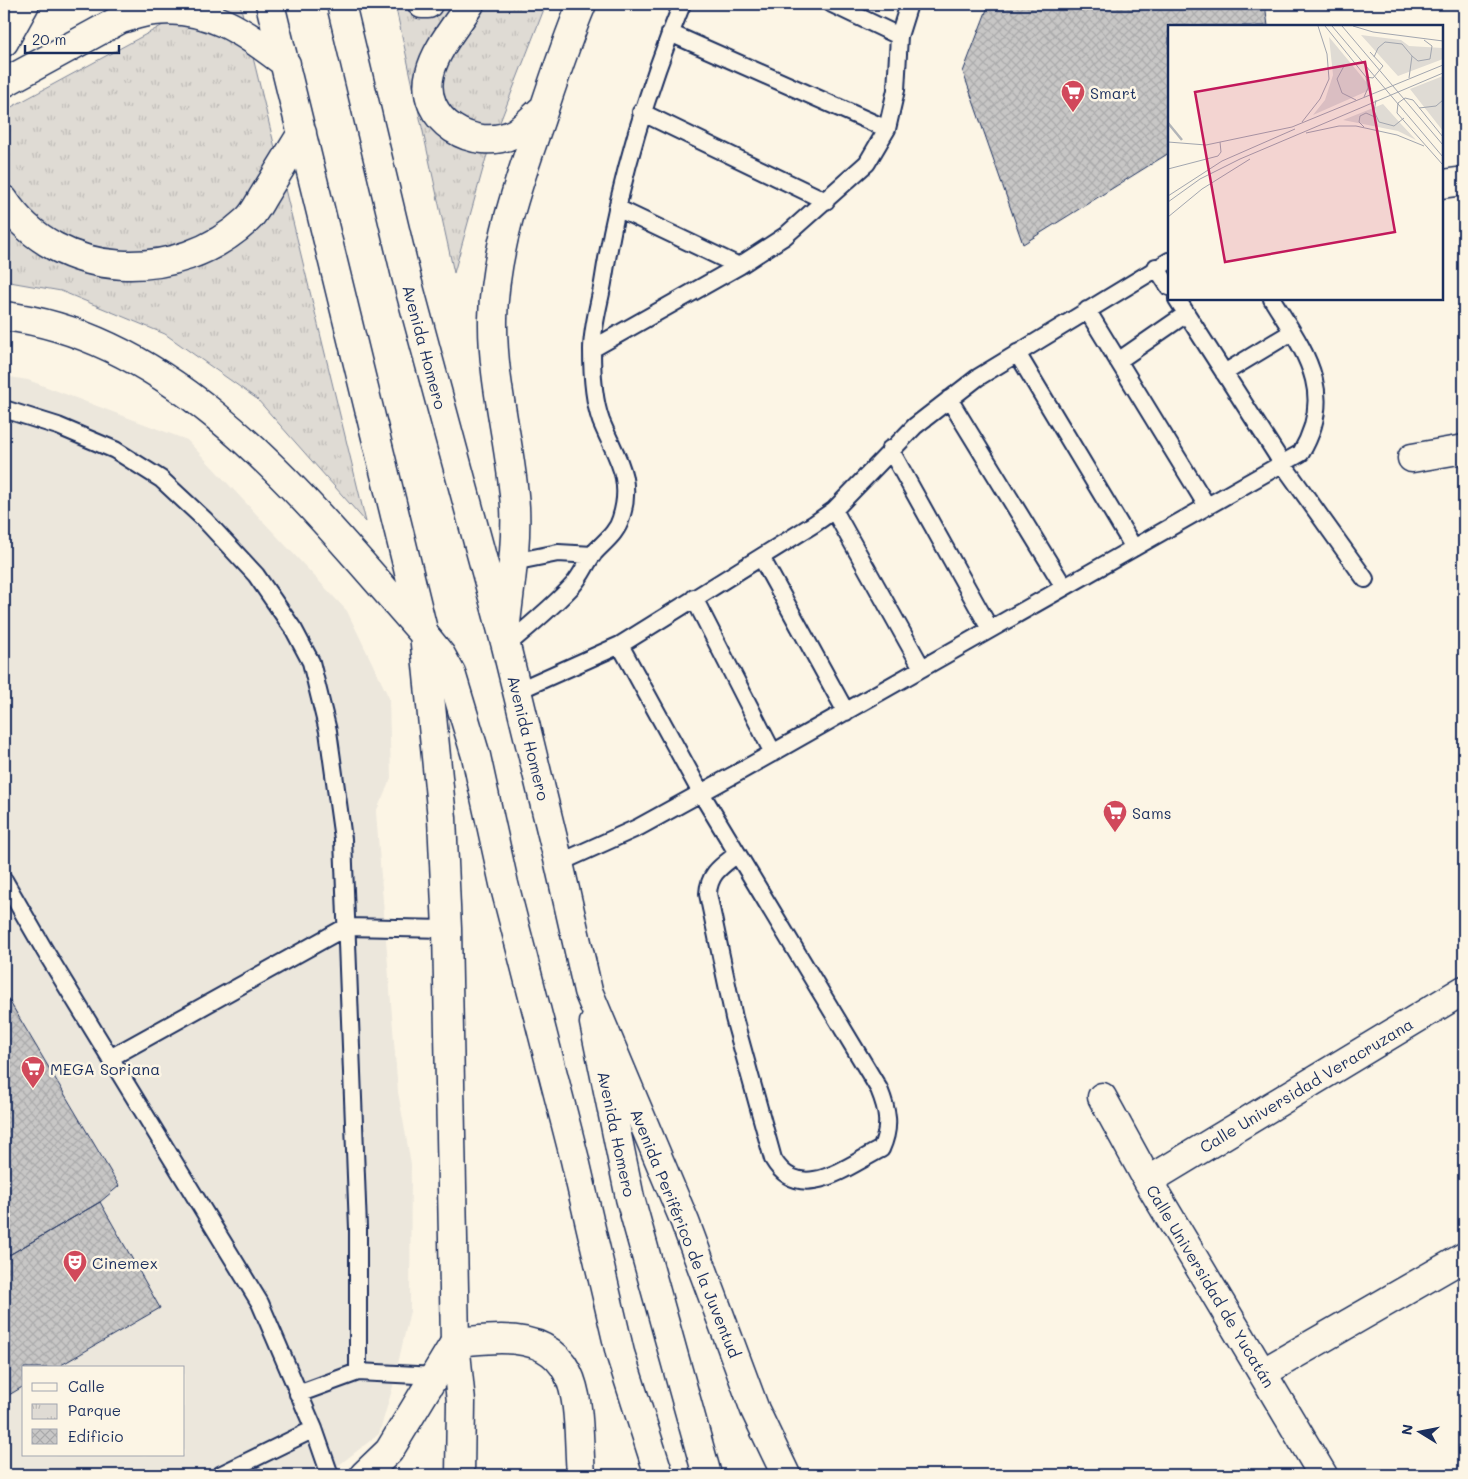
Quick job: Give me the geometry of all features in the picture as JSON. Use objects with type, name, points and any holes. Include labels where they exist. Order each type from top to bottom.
[{"type":"main road","points":[[4,8],[11,4]]},
{"type":"main road","points":[[4,42],[25,4]]},
{"type":"main road","points":[[270,4],[424,634],[442,818],[447,929],[455,1342],[461,1402],[460,1475]]},
{"type":"main road","name":"Avenida Homero","points":[[341,4],[406,276],[505,641],[559,863],[588,990],[630,1198],[707,1475]]},
{"type":"main road","points":[[422,4],[428,4]]},
{"type":"main road","points":[[470,4],[442,48],[430,72],[428,92],[434,108],[446,125],[470,137],[493,139],[515,133],[545,107]]},
{"type":"main road","points":[[505,641],[513,562],[515,505],[497,394],[492,318],[496,281],[508,224],[563,49],[582,4]]},
{"type":"main road","points":[[4,83],[125,11],[188,12],[222,20],[256,41],[286,64]]},
{"type":"main road","points":[[4,200],[13,214],[38,236],[67,252],[99,263],[137,266],[169,262],[200,253],[222,241],[249,219],[302,133]]},
{"type":"main road","points":[[1443,184],[1464,180]]},
{"type":"main road","points":[[4,316],[23,318],[82,334],[132,356],[180,388],[239,435],[330,528],[441,655],[451,673],[476,756],[504,884],[575,1160],[620,1353],[659,1475]]},
{"type":"main road","points":[[1412,458],[1464,449]]},
{"type":"main road","name":"Avenida Periférico de la Juventud","points":[[588,990],[685,1222],[756,1410],[786,1475]]},
{"type":"main road","name":"Calle Universidad Veracruzana","points":[[1148,1181],[1464,990]]},
{"type":"main road","name":"Calle Universidad de Yucatán","points":[[1102,1096],[1148,1181],[1264,1372],[1323,1475]]},
{"type":"main road","points":[[1264,1372],[1464,1257]]},
{"type":"main road","points":[[455,1342],[500,1339],[521,1341],[537,1344],[552,1351],[563,1362],[571,1378],[575,1395],[581,1475]]},
{"type":"main road","points":[[364,1475],[389,1451],[455,1342]]},
{"type":"lane","points":[[505,641],[552,606],[573,585],[584,572],[593,554],[612,535],[621,519],[626,499],[622,464],[602,422],[596,404],[592,349],[617,208],[641,112],[682,4]]},
{"type":"lane","points":[[832,4],[899,36]]},
{"type":"lane","points":[[592,349],[739,266],[785,236],[867,163],[887,129],[896,90],[899,36],[909,4]]},
{"type":"lane","points":[[670,33],[887,129]]},
{"type":"lane","points":[[641,112],[826,201]]},
{"type":"lane","points":[[617,208],[739,266]]},
{"type":"lane","points":[[517,691],[620,645],[834,510],[890,449],[915,426],[977,378],[1163,264],[1168,283]]},
{"type":"lane","points":[[1178,300],[1282,463],[1365,579]]},
{"type":"lane","points":[[559,863],[639,827],[774,753],[1301,453],[1311,435],[1316,415],[1317,395],[1309,359],[1273,300]]},
{"type":"lane","points":[[1087,310],[1207,506]]},
{"type":"lane","points":[[1118,361],[1186,314]]},
{"type":"lane","points":[[1224,373],[1292,332]]},
{"type":"lane","points":[[1017,353],[1134,548]]},
{"type":"lane","points":[[949,399],[1064,587]]},
{"type":"lane","points":[[4,409],[58,426],[116,450],[161,479],[204,519],[256,575],[294,630],[311,662],[328,731],[342,824],[358,1228],[358,1372]]},
{"type":"lane","points":[[890,449],[990,629]]},
{"type":"lane","points":[[834,510],[922,668]]},
{"type":"lane","points":[[513,562],[558,553],[593,554]]},
{"type":"lane","points":[[762,557],[846,712]]},
{"type":"lane","points":[[694,598],[774,753]]},
{"type":"lane","points":[[620,645],[701,793],[879,1090],[887,1110],[888,1125],[881,1148],[818,1181],[802,1182],[790,1178],[779,1170],[773,1159],[734,1018],[708,894],[709,880],[714,873],[737,854]]},
{"type":"lane","points":[[4,880],[260,1303],[314,1429],[330,1475]]},
{"type":"lane","points":[[110,1058],[346,927],[447,929]]},
{"type":"lane","points":[[298,1394],[358,1372],[436,1376]]},
{"type":"lane","points":[[220,1475],[314,1429]]},
{"type":"shaded area","points":[[4,376],[28,380],[187,440],[347,611],[389,698],[391,778],[376,812],[398,1092],[411,1164],[410,1311],[392,1390],[379,1434],[326,1475],[4,1475]]},
{"type":"green space","points":[[202,4],[240,4],[366,522],[257,399],[165,334],[61,291],[4,281],[4,111]]},
{"type":"green space","points":[[395,4],[546,4],[486,158],[454,273]]},
{"type":"building","name":"Smart","points":[[989,4],[1265,4],[1268,25],[1168,25],[1168,154],[1023,244],[963,72]]},
{"type":"building","name":"MEGA Soriana","points":[[4,992],[119,1186],[100,1202],[4,1258]]},
{"type":"building","name":"Cinemex","points":[[100,1202],[160,1308],[59,1366],[22,1366],[22,1387],[4,1398],[4,1258]]},
{"type":"place","name":"Smart","points":[[1073,113]]},
{"type":"place","name":"Sams","points":[[1115,833]]},
{"type":"place","name":"MEGA Soriana","points":[[33,1089]]},
{"type":"place","name":"Cinemex","points":[[75,1283]]}]
